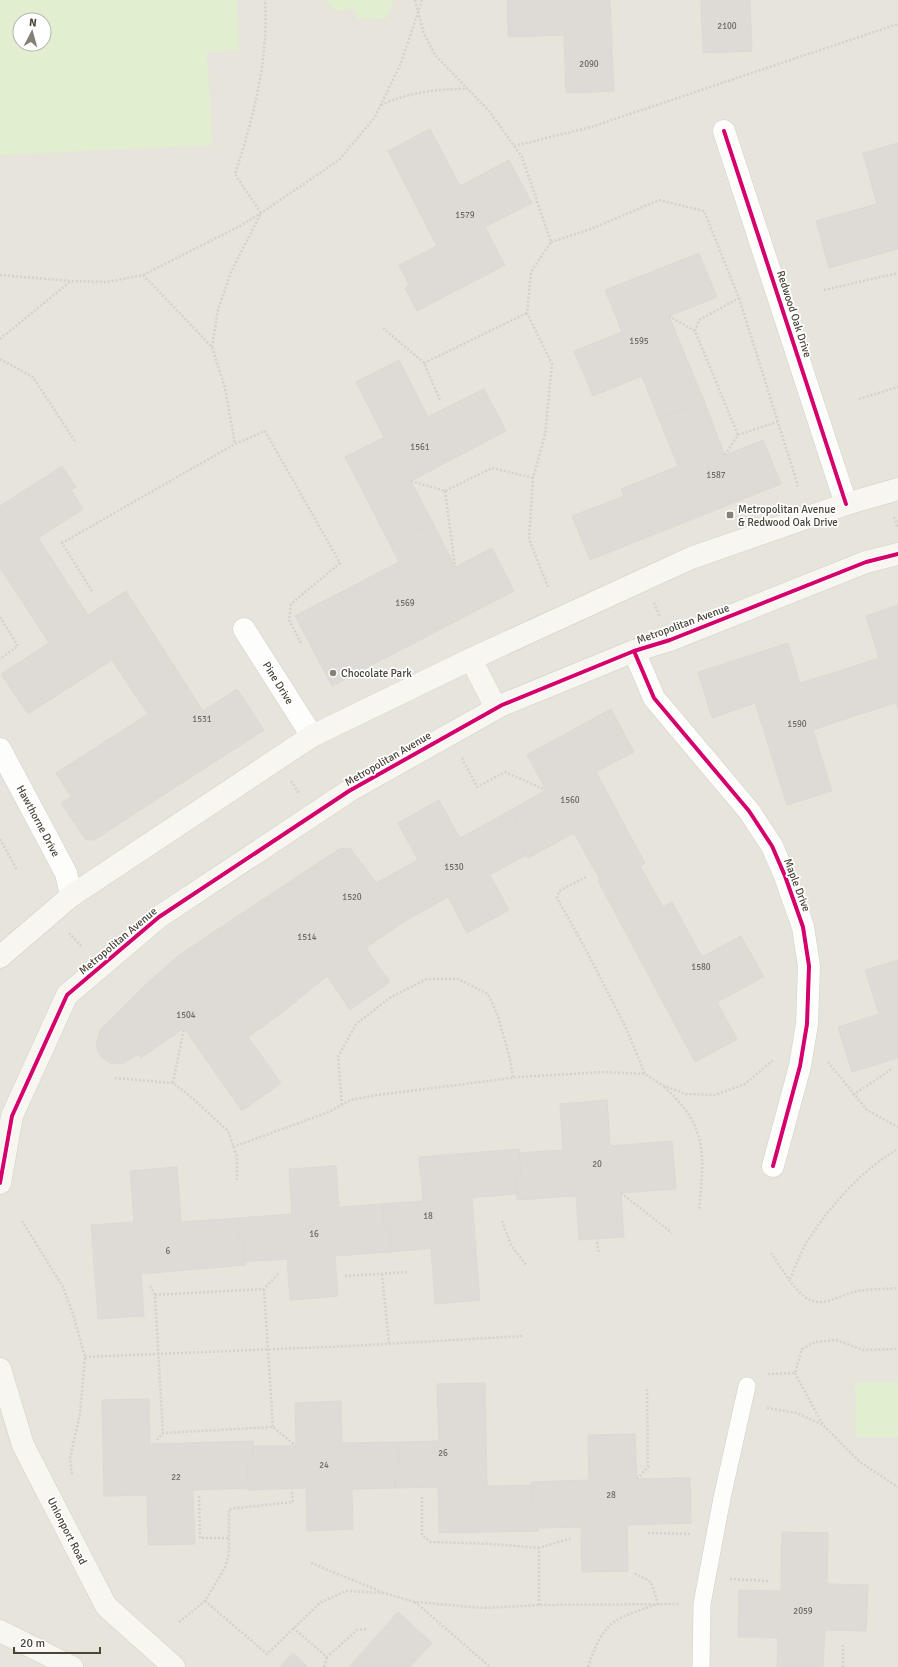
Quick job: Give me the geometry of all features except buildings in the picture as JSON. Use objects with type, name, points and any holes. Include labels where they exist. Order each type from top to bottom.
[{"type":"street","name":"Redwood Oak Drive","points":[[724,130],[846,504]]},
{"type":"street","points":[[0,958],[71,896],[312,736],[471,659],[691,558],[846,504],[898,489]]},
{"type":"street","name":"Metropolitan Avenue","points":[[0,1183],[12,1116],[67,995],[159,917],[349,791],[496,708],[634,651],[670,640],[866,562],[898,554]]},
{"type":"street","name":"Pine Drive","points":[[244,629],[312,736]]},
{"type":"street","name":"Maple Drive","points":[[634,651],[654,698],[749,811],[772,846],[785,876],[803,927],[810,966],[807,1024],[800,1066],[773,1166]]},
{"type":"street","points":[[471,659],[496,708]]},
{"type":"street","name":"Hawthorne Drive","points":[[0,749],[66,874],[71,896]]},
{"type":"street","name":"Unionport Road","points":[[0,1369],[23,1445],[106,1606],[174,1667]]},
{"type":"street","points":[[0,1632],[72,1667]]},
{"type":"lane","points":[[702,1667],[702,1604],[722,1498],[747,1386]]},
{"type":"path","points":[[261,213],[235,174],[247,139],[261,77],[265,0]]},
{"type":"path","points":[[415,0],[424,34],[435,55],[490,112],[522,157],[551,242]]},
{"type":"path","points":[[0,275],[70,281],[107,282],[143,276],[240,226],[261,213],[339,160],[375,117],[401,64],[422,0]]},
{"type":"path","points":[[514,146],[591,127],[898,24]]},
{"type":"path","points":[[381,105],[395,99],[437,89],[468,89]]},
{"type":"path","points":[[548,587],[528,539],[533,478],[545,435],[552,364],[527,313],[531,272],[551,242],[591,229],[659,200],[704,210],[739,298],[776,422],[798,486]]},
{"type":"path","points":[[212,347],[218,310],[231,272],[261,213]]},
{"type":"path","points":[[824,290],[898,273]]},
{"type":"path","points":[[143,276],[212,347],[225,388],[235,444]]},
{"type":"path","points":[[0,339],[70,281]]},
{"type":"path","points":[[695,331],[699,320],[739,298]]},
{"type":"path","points":[[424,363],[527,313]]},
{"type":"path","points":[[669,316],[695,331],[738,435]]},
{"type":"path","points":[[383,328],[424,363],[440,400]]},
{"type":"path","points":[[0,359],[33,377],[76,443]]},
{"type":"path","points":[[859,399],[898,387]]},
{"type":"path","points":[[725,455],[738,435],[776,422]]},
{"type":"path","points":[[92,590],[62,543],[235,444],[265,430],[340,563],[291,604],[289,620],[302,645]]},
{"type":"path","points":[[411,481],[445,491],[492,468],[533,478]]},
{"type":"path","points":[[445,491],[455,567]]},
{"type":"path","points":[[891,511],[898,528]]},
{"type":"path","points":[[653,601],[660,618]]},
{"type":"path","points":[[0,617],[18,646],[0,659]]},
{"type":"path","points":[[450,734],[477,787],[505,772],[546,790]]},
{"type":"path","points":[[0,839],[17,870]]},
{"type":"path","points":[[586,877],[559,891],[556,898],[584,946],[625,1026],[644,1074]]},
{"type":"path","points":[[69,933],[84,950]]},
{"type":"path","points":[[342,1105],[338,1057],[356,1024],[391,996],[427,979],[458,979],[488,994],[498,1016],[510,1059],[513,1078]]},
{"type":"path","points":[[173,1083],[184,1028]]},
{"type":"path","points":[[662,1086],[686,1094],[715,1095],[745,1084],[774,1059]]},
{"type":"path","points":[[827,1061],[867,1110],[898,1127]]},
{"type":"path","points":[[854,1095],[893,1068]]},
{"type":"path","points":[[233,1147],[329,1112],[350,1100],[377,1095],[513,1078],[604,1072],[644,1074],[662,1086],[681,1102],[693,1121],[701,1141],[703,1166],[699,1211]]},
{"type":"path","points":[[115,1078],[173,1083],[228,1131],[237,1157],[236,1180]]},
{"type":"path","points":[[790,1279],[805,1246],[834,1205],[858,1177],[898,1149]]},
{"type":"path","points":[[621,1193],[672,1233]]},
{"type":"path","points":[[22,1221],[63,1287],[86,1357],[80,1414],[70,1458],[72,1476]]},
{"type":"path","points":[[502,1221],[511,1245],[526,1266]]},
{"type":"path","points":[[597,1242],[599,1254]]},
{"type":"path","points":[[771,1252],[805,1297],[814,1301],[823,1302],[858,1291],[898,1288]]},
{"type":"path","points":[[345,1276],[408,1272]]},
{"type":"path","points":[[155,1295],[264,1289],[279,1273]]},
{"type":"path","points":[[382,1274],[389,1343]]},
{"type":"path","points":[[150,1286],[155,1295],[163,1433],[157,1440]]},
{"type":"path","points":[[264,1289],[273,1427]]},
{"type":"path","points":[[86,1357],[523,1336]]},
{"type":"path","points":[[898,1350],[863,1350],[836,1340],[815,1342],[802,1349],[795,1373],[823,1425],[860,1462],[898,1487]]},
{"type":"path","points":[[763,1374],[795,1373]]},
{"type":"path","points":[[637,1479],[648,1467],[647,1388]]},
{"type":"path","points":[[741,1412],[760,1407],[782,1410],[798,1413],[823,1425]]},
{"type":"path","points":[[163,1433],[273,1427],[296,1446]]},
{"type":"path","points":[[179,1622],[205,1601],[225,1568],[229,1553],[229,1509],[293,1502],[292,1491]]},
{"type":"path","points":[[199,1496],[200,1538],[229,1538]]},
{"type":"path","points":[[422,1497],[422,1535],[431,1542],[493,1544],[538,1548],[572,1538]]},
{"type":"path","points":[[648,1533],[716,1535]]},
{"type":"path","points":[[538,1548],[539,1605]]},
{"type":"path","points":[[311,1564],[384,1593],[415,1602],[484,1608],[539,1605],[702,1604]]},
{"type":"path","points":[[634,1573],[651,1582],[658,1604]]},
{"type":"path","points":[[707,1579],[769,1581]]},
{"type":"path","points":[[205,1601],[267,1654],[321,1602],[331,1596],[346,1591],[384,1593]]},
{"type":"path","points":[[415,1602],[490,1667]]},
{"type":"path","points":[[588,1667],[595,1645],[608,1625],[624,1615],[658,1604]]},
{"type":"path","points":[[293,1628],[328,1657]]},
{"type":"path","points":[[324,1667],[328,1657],[357,1630],[368,1630]]},
{"type":"path","points":[[843,1645],[843,1667]]},
{"type":"shaded area","points":[[0,0],[898,0],[898,1667],[0,1667]]},
{"type":"green space","points":[[0,0],[237,0],[239,50],[207,52],[212,145],[0,155]]},
{"type":"green space","points":[[327,0],[393,0],[391,10],[386,18],[378,20],[375,18],[358,19],[352,8],[340,12],[329,5]]},
{"type":"green space","points":[[855,1382],[898,1382],[898,1437],[856,1437]]},
{"type":"cycle path","points":[[724,131],[846,504]]},
{"type":"cycle path","points":[[0,1183],[12,1116],[67,995],[159,917],[349,791],[502,705],[634,651],[670,640],[866,562],[898,554]]},
{"type":"cycle path","points":[[634,651],[654,698],[749,811],[772,846],[785,876],[803,927],[809,966],[807,1024],[800,1066],[773,1166]]},
{"type":"place","name":"Metropolitan Avenue & Redwood Oak Drive","points":[[730,515]]},
{"type":"place","name":"Chocolate Park","points":[[333,673]]}]
